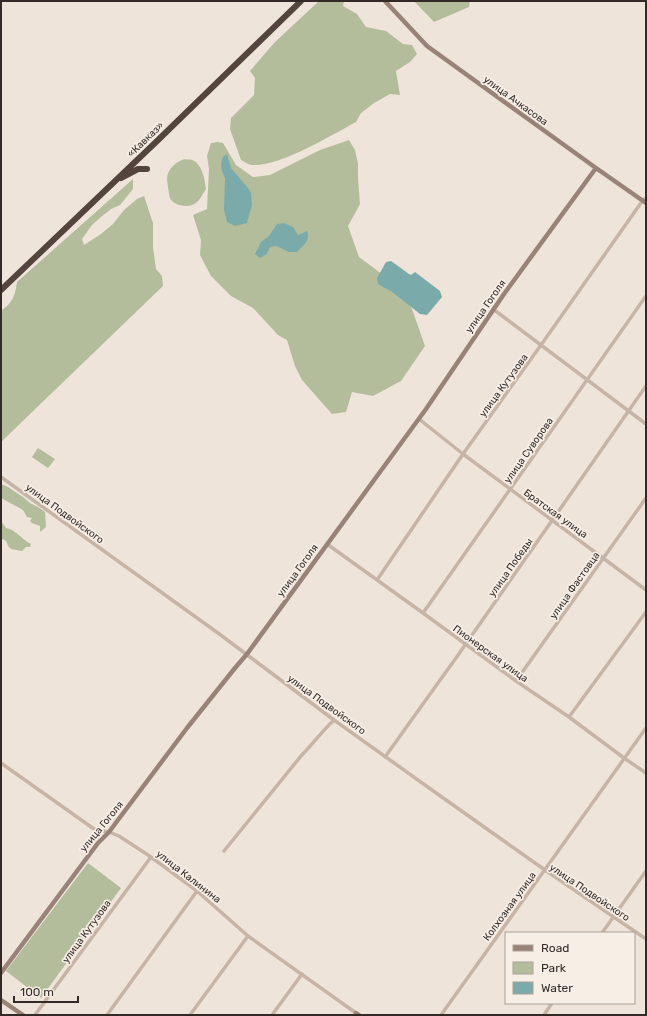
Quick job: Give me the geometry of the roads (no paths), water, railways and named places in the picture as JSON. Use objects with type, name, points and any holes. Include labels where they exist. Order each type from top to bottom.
[{"type":"highway","name":"«Кавказ»","points":[[1,290],[302,1]]},
{"type":"highway","points":[[115,182],[138,169],[148,169]]},
{"type":"main road","name":"улица Ачкасова","points":[[385,1],[427,46],[596,168],[645,200]]},
{"type":"main road","name":"улица Гоголя","points":[[1,973],[98,843],[109,832],[187,728],[247,654],[419,419],[493,309],[596,168]]},
{"type":"main road","points":[[1,1000],[23,1015]]},
{"type":"street","name":"улица Кутузова","points":[[377,580],[463,454],[645,200]]},
{"type":"street","name":"улица Суворова","points":[[423,613],[511,490],[646,296]]},
{"type":"street","points":[[493,309],[646,424]]},
{"type":"street","name":"улица Победы","points":[[385,756],[466,644],[646,386]]},
{"type":"street","name":"Братская улица","points":[[419,419],[463,454],[646,590]]},
{"type":"street","name":"улица Подвойского","points":[[1,477],[247,654],[334,720],[545,870],[646,939]]},
{"type":"street","name":"улица Фастовца","points":[[516,681],[646,498]]},
{"type":"street","name":"Пионерская улица","points":[[327,544],[646,773]]},
{"type":"street","points":[[569,717],[646,612]]},
{"type":"street","points":[[224,851],[301,756],[334,720]]},
{"type":"street","name":"Колхозная улица","points":[[441,1015],[646,728]]},
{"type":"street","name":"улица Калинина","points":[[1,763],[94,829],[119,836],[151,857],[197,891],[248,936],[356,1014]]},
{"type":"street","name":"улица Кутузова","points":[[35,1015],[151,857]]},
{"type":"street","points":[[603,932],[646,871]]},
{"type":"street","points":[[107,1015],[197,891]]},
{"type":"street","points":[[190,1015],[248,936]]},
{"type":"street","points":[[272,1015],[302,974]]},
{"type":"street","points":[[544,1015],[551,1004]]},
{"type":"water","points":[[227,154],[231,168],[251,193],[252,205],[247,223],[235,226],[227,222],[224,210],[225,178],[221,165],[223,157]]},
{"type":"water","points":[[284,223],[293,227],[298,235],[307,231],[308,237],[306,243],[297,252],[289,252],[276,246],[270,247],[267,254],[260,258],[255,254],[261,242],[269,236],[277,224]]},
{"type":"water","points":[[391,261],[411,275],[415,272],[440,291],[442,297],[427,315],[420,314],[391,291],[378,284],[377,278],[386,262]]}]
